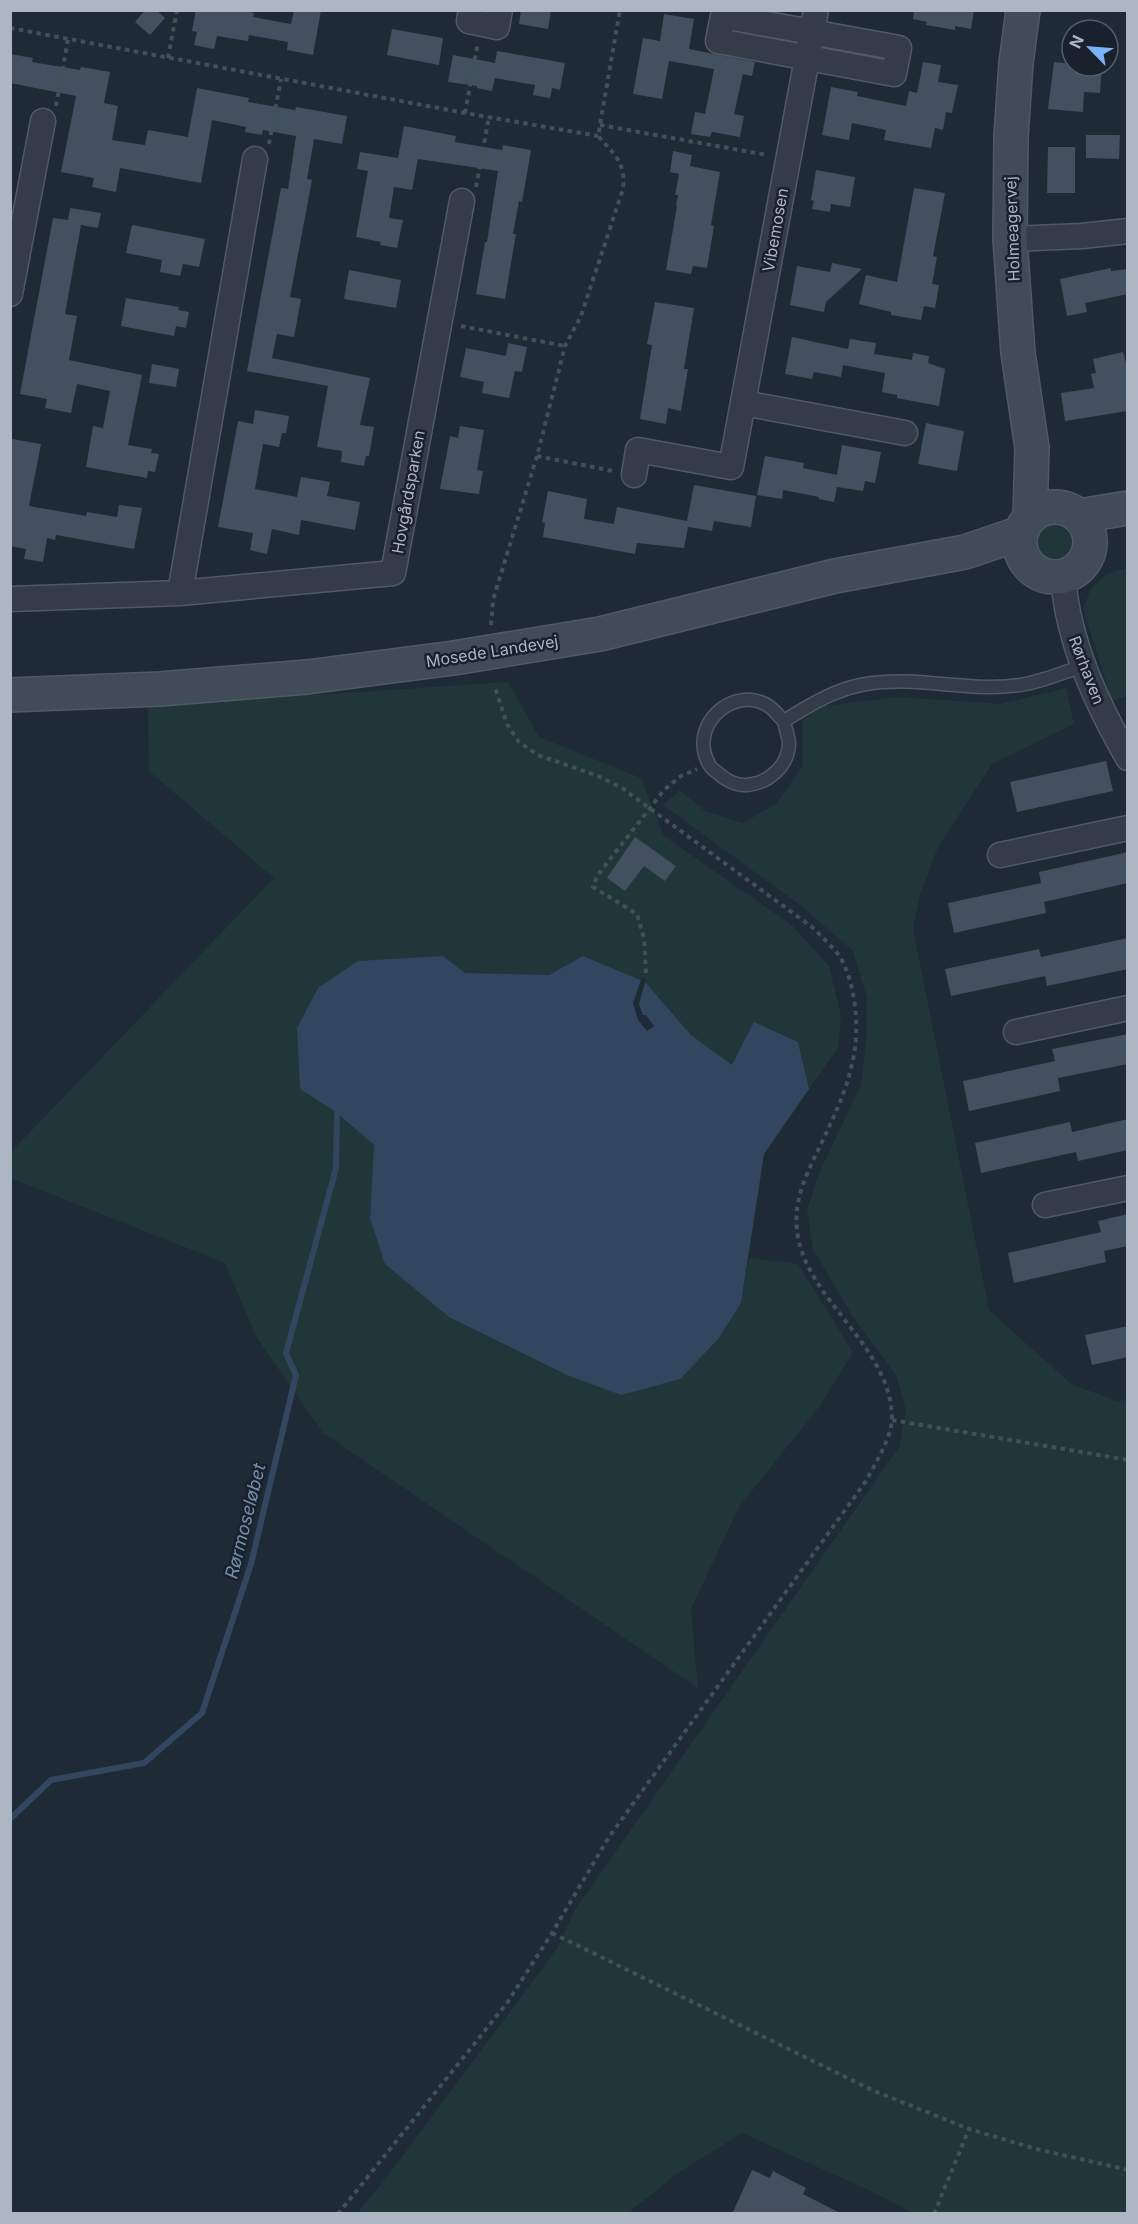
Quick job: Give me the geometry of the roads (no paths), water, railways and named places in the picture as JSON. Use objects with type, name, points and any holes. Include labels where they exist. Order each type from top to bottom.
[{"type":"main road","name":"Holmeagervej","points":[[1023,10],[1016,63],[1011,137],[1010,239],[1018,353],[1032,448],[1026,538]]},
{"type":"main road","name":"Holmeagervej","points":[[1032,448],[1078,522]]},
{"type":"main road","points":[[1078,522],[1088,555],[1082,565],[1063,577],[1042,575],[1033,570],[1026,538],[1046,508],[1078,522],[1128,520]]},
{"type":"main road","points":[[1078,522],[1128,508]]},
{"type":"main road","name":"Mosede Landevej","points":[[10,695],[160,689],[307,677],[454,658],[600,634],[836,576],[1026,538]]},
{"type":"street","points":[[723,15],[814,21],[899,48],[894,74],[718,41],[723,15]]},
{"type":"street","name":"Vibemosen","points":[[634,475],[638,450],[731,468],[814,21]]},
{"type":"street","points":[[10,294],[42,121]]},
{"type":"street","points":[[180,593],[255,159]]},
{"type":"street","name":"Hovgårdsparken","points":[[10,599],[180,593],[393,573],[462,201]]},
{"type":"street","points":[[1010,239],[1082,236],[1128,231]]},
{"type":"street","points":[[743,403],[905,433]]},
{"type":"street","name":"Rørhaven","points":[[1063,577],[1065,604],[1083,666],[1106,720],[1128,758]]},
{"type":"street","points":[[1000,855],[1128,828]]},
{"type":"street","points":[[1016,1032],[1128,1008]]},
{"type":"street","points":[[1045,1205],[1128,1188]]},
{"type":"lane","points":[[784,721],[824,696],[866,684],[902,682],[981,687],[1015,685],[1026,684],[1083,666]]},
{"type":"lane","points":[[747,699],[768,705],[784,721],[789,743],[783,765],[767,780],[745,786],[724,779],[708,764],[703,742],[709,720],[725,705],[747,699]]},
{"type":"water","points":[[443,956],[465,973],[549,975],[583,956],[645,982],[691,1035],[732,1065],[754,1022],[798,1042],[809,1089],[764,1154],[741,1303],[718,1339],[680,1379],[621,1395],[567,1375],[449,1317],[385,1264],[370,1218],[374,1145],[337,1113],[300,1089],[297,1028],[318,988],[358,961]]},
{"type":"waterway","name":"Rørmoseløbet","points":[[10,1819],[51,1780],[144,1763],[202,1713],[251,1564],[296,1375],[286,1353],[336,1168],[337,1113]]}]
